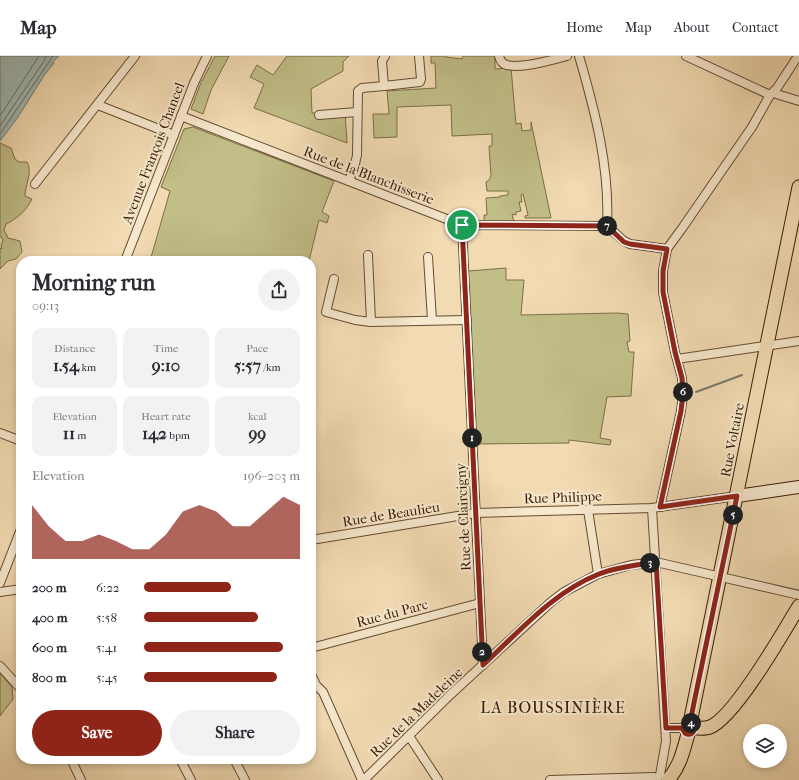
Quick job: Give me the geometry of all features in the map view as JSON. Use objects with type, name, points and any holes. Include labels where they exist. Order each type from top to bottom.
[{"type":"main road","name":"Rue Voltaire","points":[[668,780],[679,764],[685,749],[799,187]]},
{"type":"main road","points":[[737,496],[799,486]]},
{"type":"main road","points":[[689,728],[704,728],[711,726],[728,713],[773,649],[799,606]]},
{"type":"street","name":"Avenue François Chancel","points":[[127,256],[194,83],[207,56]]},
{"type":"street","points":[[384,86],[382,62],[386,56]]},
{"type":"street","points":[[349,181],[357,155],[358,91],[362,88],[420,82],[419,56]]},
{"type":"street","points":[[499,56],[500,61],[506,65],[528,65],[567,56]]},
{"type":"street","points":[[579,56],[597,120],[608,190],[607,226],[624,242],[667,249]]},
{"type":"street","points":[[686,56],[771,94],[799,101]]},
{"type":"street","points":[[550,780],[654,777],[656,780],[660,775],[666,741],[666,728],[656,562],[656,508],[681,411],[683,394],[682,378],[663,292],[663,271],[667,249],[752,127],[771,94],[777,88],[798,56]]},
{"type":"street","points":[[35,184],[134,57]]},
{"type":"street","points":[[98,105],[174,135]]},
{"type":"street","points":[[319,115],[357,112]]},
{"type":"street","name":"Rue de la Blanchisserie","points":[[181,116],[462,225],[607,226]]},
{"type":"street","name":"Rue de Claircigny","points":[[462,225],[483,665]]},
{"type":"street","points":[[368,254],[371,322]]},
{"type":"street","points":[[428,257],[432,320]]},
{"type":"street","points":[[334,279],[326,312],[355,320],[371,322],[467,320]]},
{"type":"street","points":[[677,359],[799,341]]},
{"type":"street","points":[[0,433],[16,439]]},
{"type":"street","name":"Rue Philippe","points":[[476,513],[656,508],[737,496]]},
{"type":"street","points":[[588,510],[598,574]]},
{"type":"street","name":"Rue de Beaulieu","points":[[316,539],[476,513]]},
{"type":"street","points":[[0,584],[16,542]]},
{"type":"street","points":[[656,562],[799,595]]},
{"type":"street","name":"Rue de la Madeleine","points":[[363,780],[450,695],[551,602],[564,592],[598,574],[631,565],[656,562]]},
{"type":"street","points":[[0,592],[16,590]]},
{"type":"street","name":"Rue du Parc","points":[[316,647],[480,603]]},
{"type":"street","points":[[0,666],[16,684]]},
{"type":"street","points":[[316,685],[323,692],[363,780]]},
{"type":"street","points":[[666,728],[689,728]]},
{"type":"street","points":[[409,736],[438,780]]},
{"type":"street","points":[[73,764],[81,780]]},
{"type":"street","points":[[183,764],[191,780]]},
{"type":"street","points":[[237,764],[245,780]]},
{"type":"shaded area","points":[[215,56],[229,56],[211,90],[203,114],[191,109],[200,85]]},
{"type":"shaded area","points":[[287,56],[349,56],[343,62],[343,71],[311,89],[312,113],[345,111],[347,143],[254,108],[264,84],[250,77],[257,65],[273,75]]},
{"type":"shaded area","points":[[431,56],[446,56],[462,59],[463,56],[495,56],[495,69],[511,68],[516,124],[521,123],[522,131],[531,130],[531,122],[551,218],[525,218],[525,216],[528,215],[523,194],[521,195],[522,202],[519,202],[521,211],[516,212],[516,215],[512,214],[514,222],[484,222],[484,215],[487,215],[486,198],[508,195],[508,191],[487,191],[486,182],[491,176],[489,146],[492,146],[492,134],[452,136],[451,105],[397,107],[397,137],[374,138],[373,114],[389,114],[387,91],[436,88],[435,63],[431,63]]},
{"type":"shaded area","points":[[193,127],[334,181],[322,212],[329,216],[327,223],[319,220],[310,256],[151,256],[170,191],[161,187],[184,129]]},
{"type":"shaded area","points":[[0,143],[11,148],[15,159],[19,162],[27,162],[29,166],[29,174],[25,196],[32,199],[21,214],[6,224],[4,230],[8,238],[20,241],[22,252],[19,256],[16,256],[16,259],[8,261],[0,269],[0,248],[2,249],[1,245],[3,240],[0,236]]},
{"type":"shaded area","points":[[506,268],[506,280],[524,280],[521,315],[628,314],[630,341],[627,342],[629,352],[634,352],[631,396],[607,397],[600,438],[611,440],[610,445],[569,440],[569,443],[475,444],[468,271]]},
{"type":"shaded area","points":[[0,673],[12,687],[13,699],[0,716]]},
{"type":"water","points":[[59,56],[53,62],[54,63],[45,74],[18,117],[0,141],[0,57]]},
{"type":"waterway","points":[[696,392],[742,375]]},
{"type":"district","name":"LA BOUSSINIÈRE","points":[[553,707]]},
{"type":"route","points":[[462,225],[607,226],[624,242],[667,249],[663,271],[663,292],[675,352],[682,378],[683,394],[681,411],[660,507],[737,496],[690,722],[694,728],[694,731],[691,734],[685,733],[682,728],[666,728],[656,562],[631,565],[598,574],[564,592],[551,602],[483,665],[462,225]]}]
